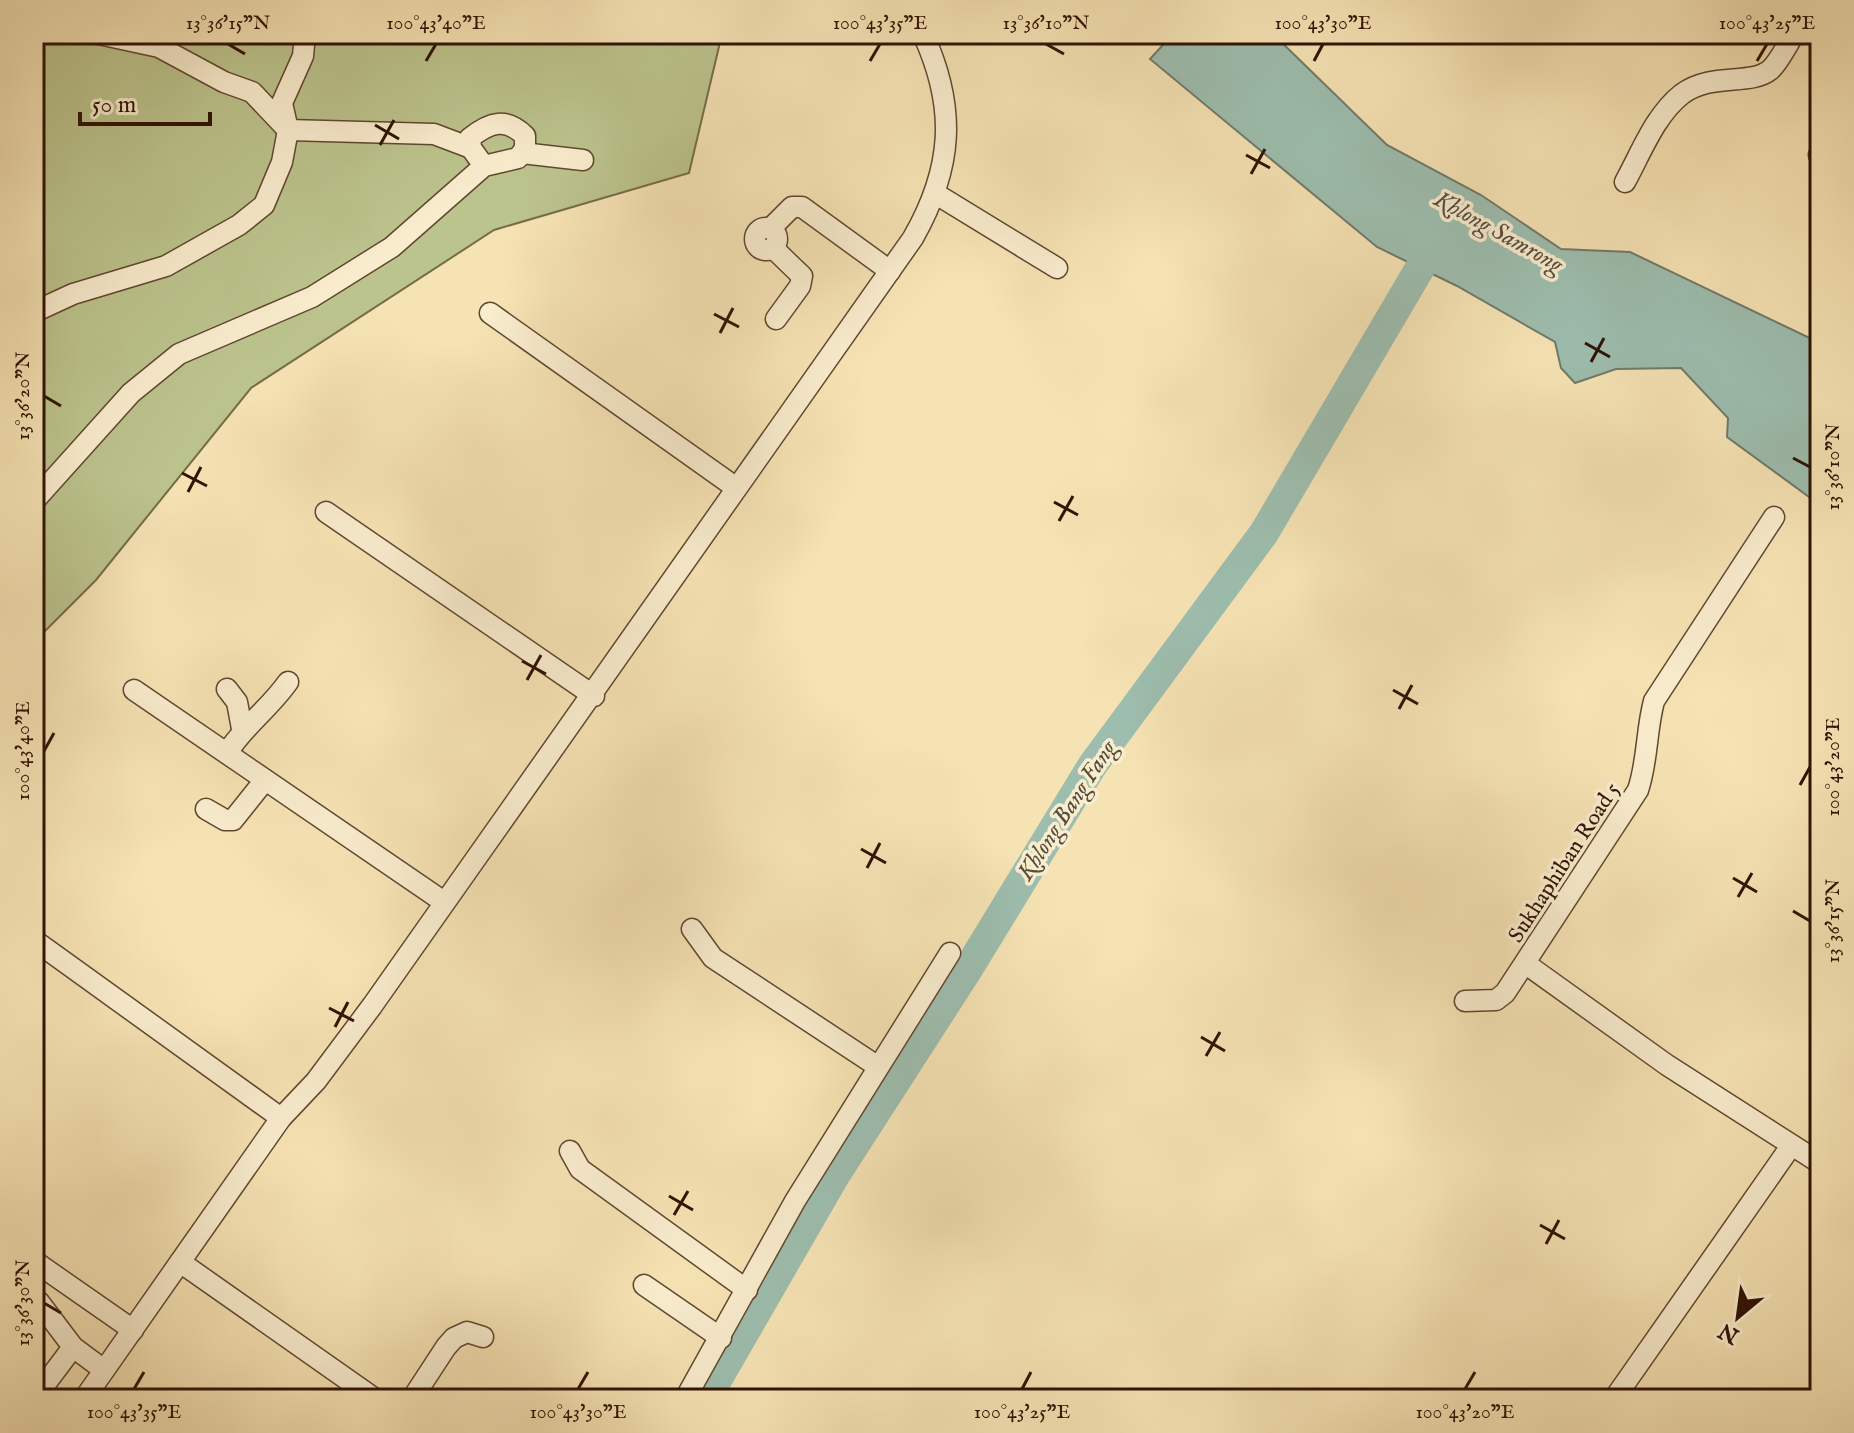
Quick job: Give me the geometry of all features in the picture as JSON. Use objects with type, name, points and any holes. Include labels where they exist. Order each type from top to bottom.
[{"type":"street","points":[[99,34],[159,47],[224,82],[252,92],[288,130],[434,134],[471,148]]},
{"type":"street","points":[[34,312],[73,294],[166,266],[239,225],[264,205],[274,187],[288,130],[282,103],[303,56],[305,34]]},
{"type":"street","points":[[84,1399],[281,1118],[316,1081],[594,696],[735,487],[913,238],[936,194],[944,167],[948,112],[938,67],[923,34]]},
{"type":"street","points":[[1625,182],[1663,113],[1683,93],[1717,78],[1752,78],[1770,70],[1794,34]]},
{"type":"street","points":[[484,166],[471,148],[470,138],[500,122],[515,125],[525,136],[522,153]]},
{"type":"street","points":[[34,501],[131,393],[179,354],[312,297],[392,247],[484,166],[509,162],[522,153],[583,160]]},
{"type":"street","points":[[936,194],[1057,268]]},
{"type":"street","points":[[776,319],[800,286],[802,276],[772,238],[784,212],[792,207],[802,207],[890,271]]},
{"type":"street","points":[[490,313],[735,487]]},
{"type":"street","points":[[326,512],[594,696]]},
{"type":"street","name":"Sukhaphiban Road 5","points":[[1774,517],[1654,701],[1647,727],[1646,765],[1638,790],[1526,964],[1667,1065],[1791,1146],[1817,1155]]},
{"type":"street","points":[[227,753],[242,729],[272,705],[288,682]]},
{"type":"street","points":[[227,689],[237,702],[242,729]]},
{"type":"street","points":[[134,690],[444,902]]},
{"type":"street","points":[[206,809],[225,820],[233,820],[265,780]]},
{"type":"street","points":[[692,929],[713,958],[877,1066]]},
{"type":"street","points":[[34,940],[281,1118]]},
{"type":"street","points":[[685,1399],[877,1066],[950,953]]},
{"type":"street","points":[[1465,1001],[1496,1000],[1526,964]]},
{"type":"street","points":[[1614,1399],[1791,1146]]},
{"type":"street","points":[[570,1151],[580,1169],[747,1290]]},
{"type":"street","points":[[34,1261],[133,1330]]},
{"type":"street","points":[[180,1262],[375,1399]]},
{"type":"street","points":[[644,1285],[721,1338]]},
{"type":"street","points":[[39,1302],[73,1347],[104,1370]]},
{"type":"street","points":[[412,1399],[454,1338],[467,1332],[483,1337]]},
{"type":"street","points":[[34,1399],[73,1347]]},
{"type":"green space","points":[[34,34],[722,34],[689,173],[494,230],[251,388],[96,580],[34,642]]},
{"type":"water","name":"Khlong Samrong","points":[[1173,34],[1273,34],[1387,145],[1481,195],[1561,249],[1630,252],[1820,343],[1820,505],[1727,437],[1728,418],[1681,368],[1616,369],[1575,383],[1561,368],[1555,342],[1457,286],[1377,247],[1150,59]]},
{"type":"waterway","name":"Khlong Bang Fang","points":[[706,1399],[834,1177],[968,969],[1092,766],[1264,533],[1440,234]]}]
